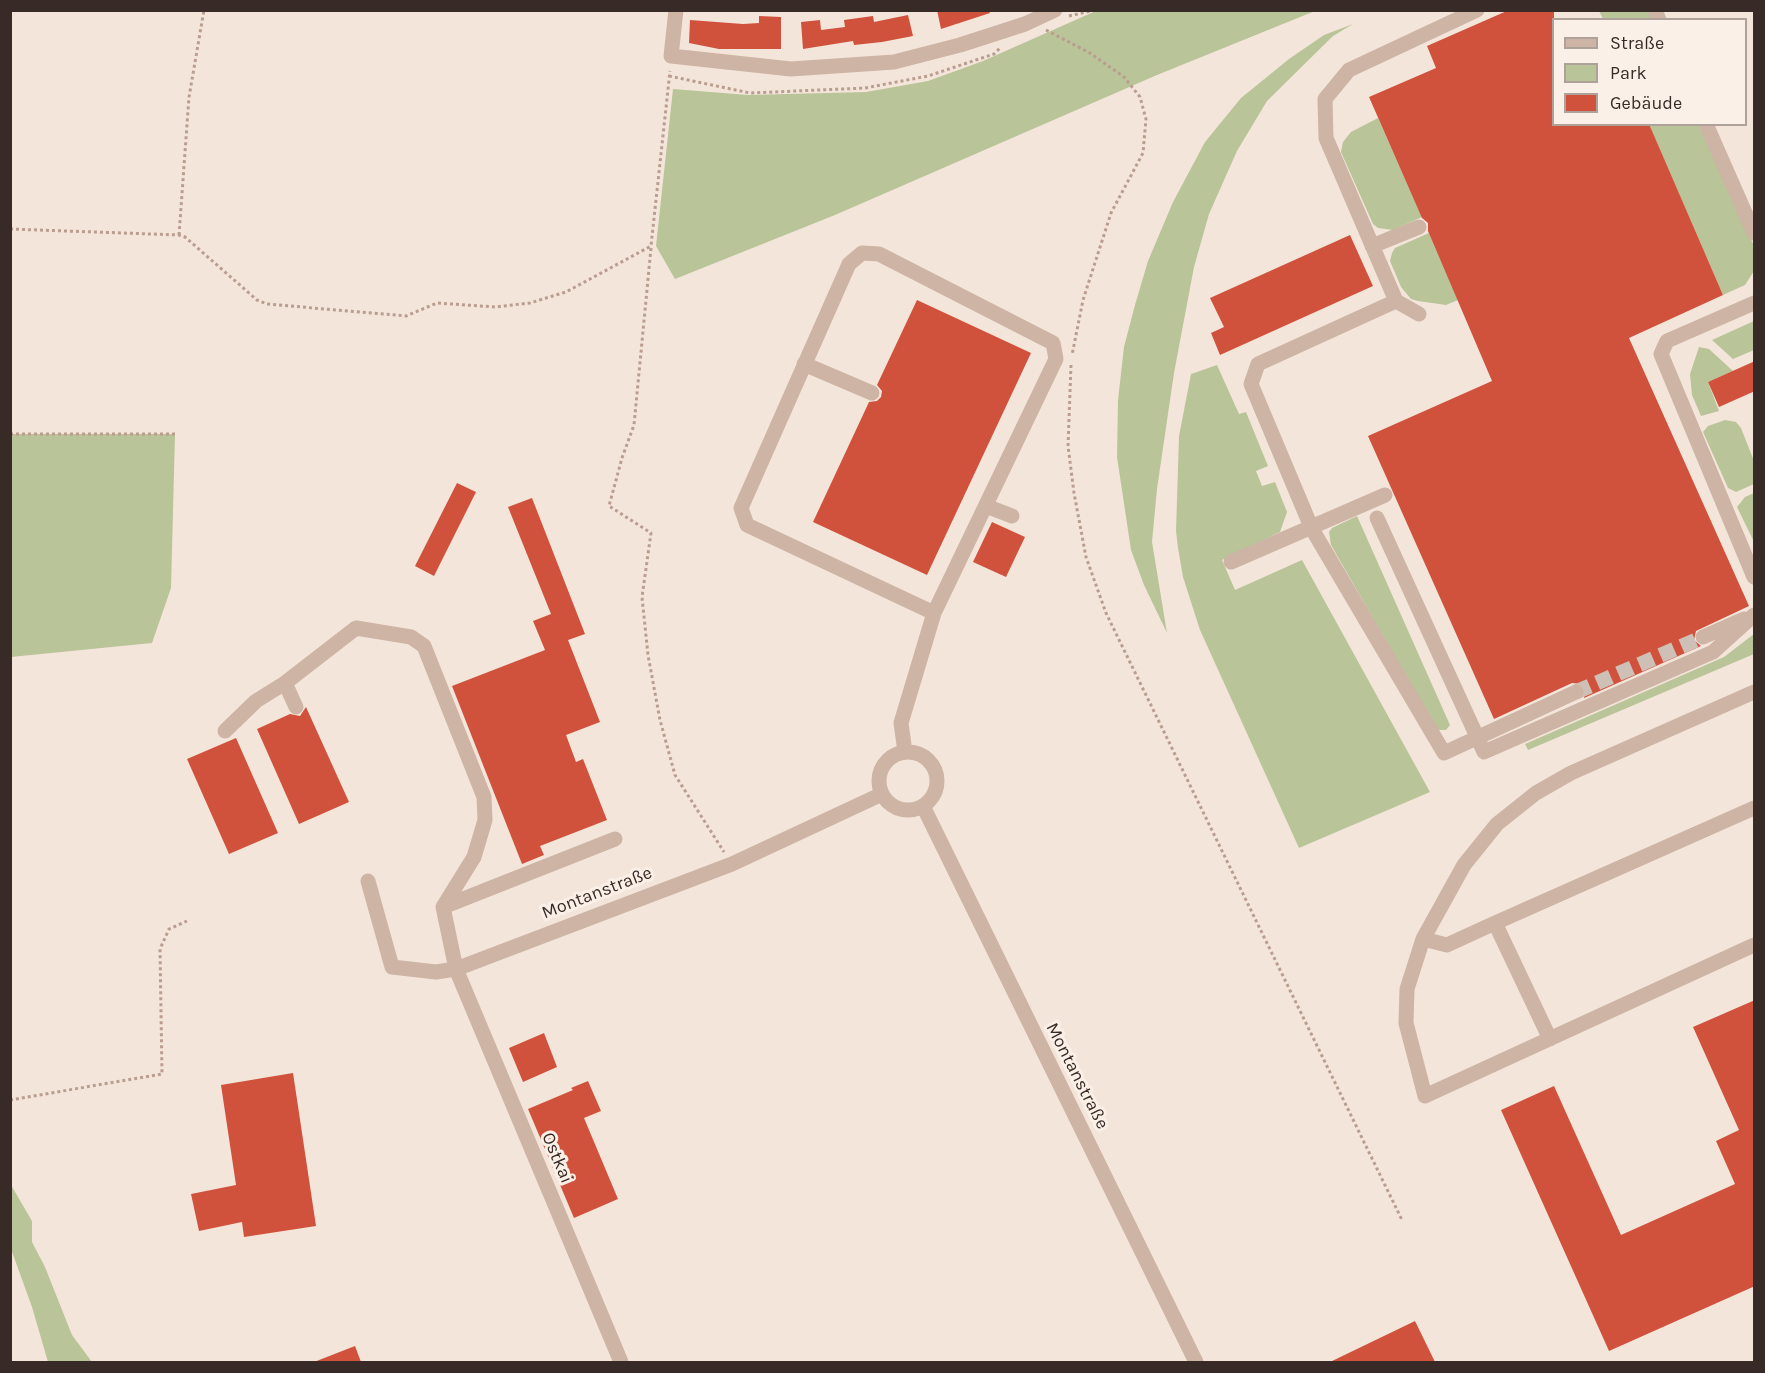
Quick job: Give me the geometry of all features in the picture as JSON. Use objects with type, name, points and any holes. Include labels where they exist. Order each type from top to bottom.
[{"type":"street","points":[[676,10],[671,56],[790,69],[894,62],[1023,17],[1056,10]]},
{"type":"street","points":[[1419,314],[1396,301],[1326,138],[1325,99],[1349,70],[1477,10]]},
{"type":"street","points":[[1707,126],[1755,233]]},
{"type":"street","points":[[1372,246],[1419,227]]},
{"type":"street","points":[[905,752],[901,723],[934,613],[1056,359],[1053,343],[890,259],[879,254],[862,253],[849,264],[741,508],[747,525],[934,613]]},
{"type":"street","points":[[1396,301],[1258,364],[1251,384],[1312,529],[1444,753],[1576,692]]},
{"type":"street","points":[[1755,303],[1667,341],[1661,354],[1755,578]]},
{"type":"street","points":[[804,364],[872,393]]},
{"type":"street","points":[[1231,562],[1312,529],[1385,495]]},
{"type":"street","points":[[986,506],[1012,516]]},
{"type":"street","points":[[1377,518],[1484,752],[1713,652],[1755,614]]},
{"type":"street","points":[[1703,637],[1755,614]]},
{"type":"street","points":[[225,731],[256,701],[285,683],[356,628],[411,637],[424,646],[484,797],[485,820],[474,856],[443,907]]},
{"type":"street","points":[[285,683],[296,706]]},
{"type":"street","points":[[1755,692],[1571,773],[1536,793],[1497,824],[1464,865],[1423,939],[1407,990],[1406,1023],[1425,1096],[1755,945]]},
{"type":"street","points":[[905,752],[918,753],[927,758],[937,775],[936,790],[923,806],[904,810],[894,807],[882,794],[879,784],[882,769],[896,755],[905,752]]},
{"type":"street","name":"Montanstraße","points":[[368,880],[392,967],[436,972],[456,969],[732,864],[882,794]]},
{"type":"street","name":"Montanstraße","points":[[923,806],[1196,1362]]},
{"type":"street","points":[[1423,939],[1447,945],[1755,808]]},
{"type":"street","points":[[443,907],[615,839]]},
{"type":"street","name":"Ostkai","points":[[443,907],[456,969],[621,1362]]},
{"type":"street","points":[[1495,923],[1550,1039]]},
{"type":"path","points":[[179,235],[189,97],[204,10]]},
{"type":"path","points":[[1023,17],[1053,31],[1124,77],[1140,97],[1146,119],[1143,153],[1111,213],[1083,300],[1072,353],[1068,446],[1086,557],[1106,613],[1402,1220]]},
{"type":"path","points":[[671,56],[634,425],[609,506],[651,533],[642,597],[648,655],[660,720],[675,775],[732,864]]},
{"type":"path","points":[[10,229],[179,235],[203,252],[257,300],[267,304],[406,316],[437,303],[495,307],[539,300],[566,292],[651,246]]},
{"type":"path","points":[[10,434],[175,434]]},
{"type":"path","points":[[10,1100],[162,1074],[160,949],[169,929],[187,921]]},
{"type":"green space","points":[[1098,10],[1315,11],[1157,75],[835,215],[675,279],[656,246],[673,89],[748,95],[866,92],[928,81],[983,61]]},
{"type":"green space","points":[[1599,11],[1650,11],[1654,18],[1602,18]]},
{"type":"green space","points":[[1353,24],[1333,36],[1267,101],[1237,151],[1209,214],[1194,267],[1174,373],[1157,489],[1152,542],[1167,633],[1144,585],[1131,550],[1117,457],[1118,400],[1124,347],[1148,261],[1173,202],[1205,142],[1241,98],[1289,59],[1324,35]]},
{"type":"green space","points":[[1378,118],[1422,217],[1393,230],[1378,228],[1373,224],[1341,152],[1343,142],[1351,132]]},
{"type":"green space","points":[[1649,126],[1701,126],[1754,246],[1754,271],[1745,285],[1723,295]]},
{"type":"green space","points":[[1429,233],[1458,300],[1446,305],[1411,299],[1401,287],[1390,261],[1395,248]]},
{"type":"green space","points":[[1754,321],[1754,350],[1733,359],[1712,340]]},
{"type":"green space","points":[[1699,347],[1709,349],[1733,371],[1708,382],[1719,411],[1701,416],[1692,395],[1690,374]]},
{"type":"green space","points":[[1217,365],[1239,414],[1246,412],[1268,466],[1256,471],[1262,486],[1275,482],[1287,512],[1280,532],[1222,560],[1235,590],[1302,560],[1430,792],[1299,848],[1200,630],[1183,577],[1178,548],[1176,531],[1179,436],[1191,374]]},
{"type":"green space","points":[[1725,420],[1736,422],[1741,428],[1754,461],[1754,484],[1736,492],[1728,488],[1703,432],[1708,426]]},
{"type":"green space","points":[[11,434],[175,434],[171,588],[152,643],[11,657]]},
{"type":"green space","points":[[1754,493],[1754,542],[1737,507],[1745,497]]},
{"type":"green space","points":[[1357,516],[1450,725],[1446,730],[1437,730],[1331,545],[1329,532],[1332,528]]},
{"type":"green space","points":[[1754,634],[1754,654],[1528,750],[1525,744],[1724,657]]},
{"type":"green space","points":[[11,1185],[32,1221],[32,1242],[45,1267],[72,1335],[92,1362],[48,1362],[32,1307],[11,1249]]},
{"type":"building","points":[[937,10],[989,10],[990,13],[941,29]]},
{"type":"building","points":[[1509,10],[1554,10],[1554,18],[1552,18],[1552,126],[1650,126],[1723,295],[1629,338],[1749,606],[1696,631],[1694,640],[1701,646],[1584,698],[1585,687],[1572,683],[1494,719],[1368,436],[1492,381],[1428,231],[1428,223],[1422,218],[1369,97],[1436,68],[1427,46]]},
{"type":"building","points":[[908,15],[913,36],[882,42],[854,45],[853,41],[803,49],[801,22],[820,20],[821,30],[845,27],[844,20],[873,16],[874,22]]},
{"type":"building","points":[[759,16],[781,17],[781,49],[719,49],[689,43],[690,20],[743,24],[759,23]]},
{"type":"building","points":[[1350,235],[1373,286],[1220,355],[1211,333],[1224,327],[1210,298]]},
{"type":"building","points":[[917,300],[1031,353],[927,575],[813,522],[869,402],[877,401],[881,397],[882,391],[877,385]]},
{"type":"building","points":[[1755,361],[1755,391],[1719,407],[1708,382]]},
{"type":"building","points":[[457,483],[476,492],[434,576],[415,566]]},
{"type":"building","points":[[532,498],[585,634],[568,640],[600,722],[566,735],[576,762],[583,759],[607,820],[540,846],[544,855],[522,864],[452,686],[545,650],[533,621],[551,614],[508,507]]},
{"type":"building","points":[[992,522],[1025,537],[1006,577],[973,562]]},
{"type":"building","points":[[306,707],[349,802],[299,824],[257,729],[290,714],[300,716]]},
{"type":"building","points":[[236,738],[278,833],[229,854],[187,759]]},
{"type":"building","points":[[1755,1000],[1755,1286],[1609,1351],[1501,1110],[1554,1086],[1621,1235],[1735,1184],[1716,1141],[1739,1130],[1693,1027]]},
{"type":"building","points":[[544,1033],[557,1067],[523,1082],[509,1048]]},
{"type":"building","points":[[293,1073],[316,1226],[244,1237],[242,1222],[199,1231],[191,1194],[236,1185],[221,1085]]},
{"type":"building","points":[[588,1081],[601,1111],[584,1118],[618,1199],[574,1218],[528,1109],[573,1090],[571,1088]]},
{"type":"building","points":[[1415,1321],[1435,1362],[1330,1362]]},
{"type":"building","points":[[355,1346],[361,1362],[314,1362]]},
{"type":"tunnel","points":[[1576,692],[1703,637]]}]
